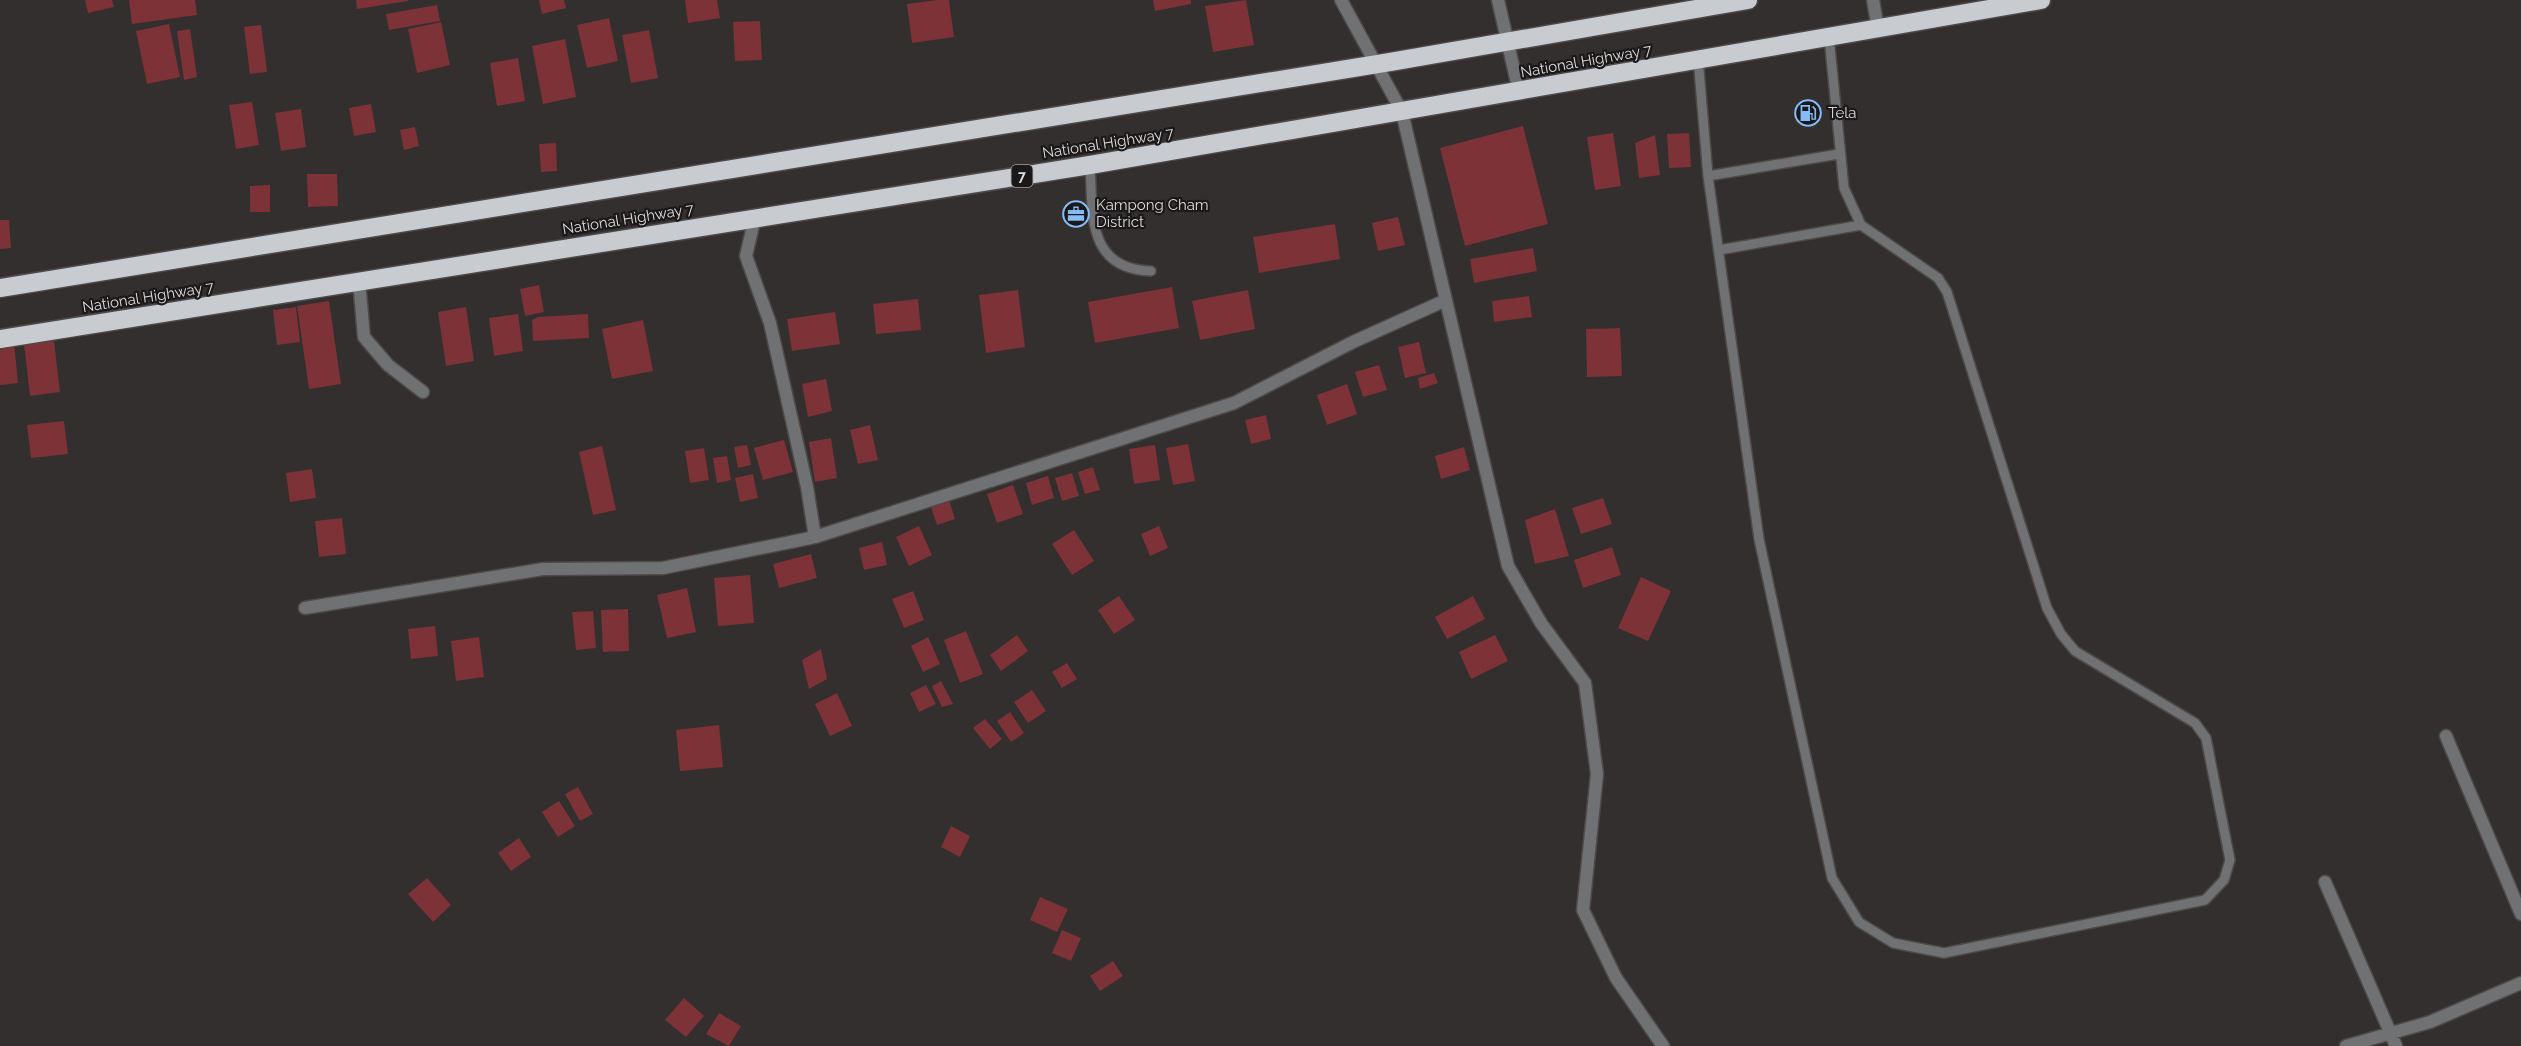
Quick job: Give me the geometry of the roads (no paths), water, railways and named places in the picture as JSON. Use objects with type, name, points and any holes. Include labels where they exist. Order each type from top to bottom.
[{"type":"highway","points":[[0,288],[1355,68],[1748,0]]},
{"type":"highway","name":"National Highway 7","points":[[0,339],[1090,165],[2041,0]]},
{"type":"street","points":[[1341,0],[1402,112],[1508,566],[1541,623],[1585,683],[1597,774],[1583,910],[1616,978],[1662,1046]]},
{"type":"street","points":[[1498,0],[1519,92]]},
{"type":"street","points":[[1873,0],[1878,28]]},
{"type":"street","points":[[755,217],[746,256],[770,323],[807,487],[815,537]]},
{"type":"street","points":[[359,281],[364,337],[388,365],[423,392]]},
{"type":"street","points":[[305,608],[543,569],[663,568],[815,537],[1234,403],[1353,342],[1446,300]]},
{"type":"street","points":[[2446,736],[2521,914]]},
{"type":"street","points":[[2325,882],[2396,1046]]},
{"type":"street","points":[[2346,1046],[2430,1022],[2521,983]]},
{"type":"lane","points":[[1698,58],[1708,176],[1759,539],[1832,878],[1859,922],[1893,943],[1944,953],[2205,900],[2224,880],[2230,860],[2206,738],[2196,723],[2075,651],[2061,634],[2047,608],[1947,292],[1938,279],[1861,225],[1844,188],[1829,37]]},
{"type":"lane","points":[[1708,176],[1839,154]]},
{"type":"lane","points":[[1090,165],[1094,231],[1103,249],[1116,261],[1134,271],[1151,271]]},
{"type":"lane","points":[[1719,250],[1861,225]]},
{"type":"place","name":"Tela","points":[[1808,113]]},
{"type":"place","name":"Kampong Cham District","points":[[1076,214]]}]
